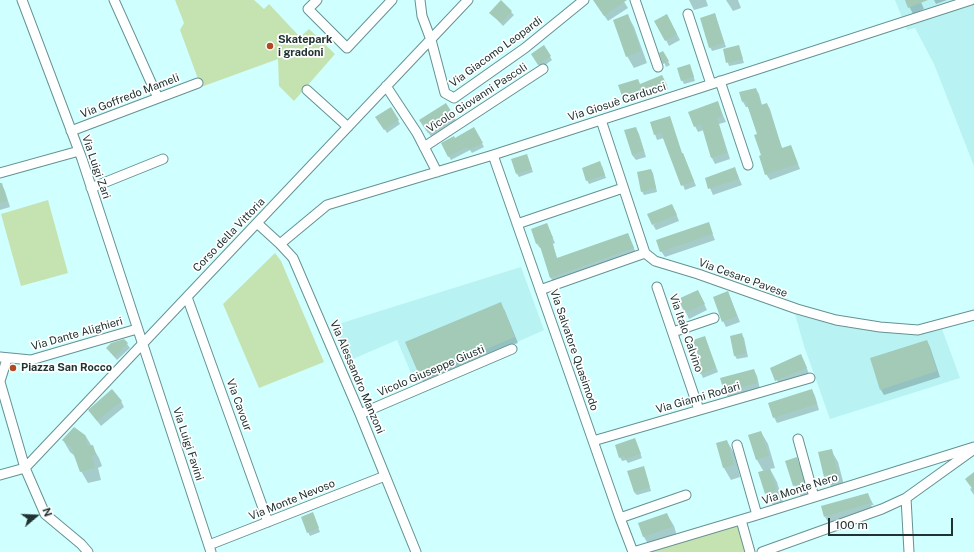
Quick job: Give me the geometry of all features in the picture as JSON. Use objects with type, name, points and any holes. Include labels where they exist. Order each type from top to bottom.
[{"type":"street","name":"Via Luigi Zari","points":[[22,0],[79,151],[142,344]]},
{"type":"street","points":[[114,0],[158,98]]},
{"type":"street","points":[[317,0],[308,9],[347,48],[392,0]]},
{"type":"street","points":[[420,0],[422,16],[430,40]]},
{"type":"street","name":"Corso della Vittoria","points":[[25,468],[468,0]]},
{"type":"street","name":"Via Giacomo Leopardi","points":[[430,40],[445,93],[454,98],[525,48],[584,0]]},
{"type":"street","points":[[635,0],[658,67]]},
{"type":"street","name":"Via Giosuè Carducci","points":[[280,244],[327,205],[493,155],[972,0]]},
{"type":"street","points":[[688,14],[748,165]]},
{"type":"street","name":"Vicolo Giovanni Pascoli","points":[[424,147],[543,69]]},
{"type":"street","name":"Via Goffredo Mameli","points":[[71,131],[198,83]]},
{"type":"street","points":[[386,86],[417,133],[437,172]]},
{"type":"street","points":[[307,90],[348,127]]},
{"type":"street","points":[[540,290],[645,253],[601,120]]},
{"type":"street","points":[[0,173],[79,151]]},
{"type":"street","name":"Via Salvatore Quasimodo","points":[[493,155],[633,552]]},
{"type":"street","points":[[91,188],[163,159]]},
{"type":"street","points":[[517,224],[623,188]]},
{"type":"street","name":"Via Alessandro Manzoni","points":[[257,223],[293,258],[360,414],[416,552]]},
{"type":"street","name":"Via Cesare Pavese","points":[[645,253],[655,261],[698,274],[797,309],[836,320],[880,327],[918,330],[974,315]]},
{"type":"street","name":"Via Italo Calvino","points":[[657,287],[699,410]]},
{"type":"street","name":"Via Cavour","points":[[187,297],[268,522]]},
{"type":"street","points":[[672,332],[714,318]]},
{"type":"street","name":"Via Dante Alighieri","points":[[3,358],[31,360],[137,329]]},
{"type":"street","name":"Via Luigi Favini","points":[[142,344],[210,548]]},
{"type":"street","name":"Vicolo Giuseppe Giusti","points":[[360,414],[512,349]]},
{"type":"street","points":[[3,358],[0,381],[25,468],[45,514],[81,544],[88,552]]},
{"type":"street","name":"Via Gianni Rodari","points":[[593,441],[810,378]]},
{"type":"street","points":[[798,438],[814,497]]},
{"type":"street","points":[[737,445],[757,515]]},
{"type":"street","points":[[762,552],[882,509],[906,498],[974,448]]},
{"type":"street","name":"Via Monte Nero","points":[[633,552],[974,448]]},
{"type":"street","points":[[0,475],[25,468]]},
{"type":"street","name":"Via Monte Nevoso","points":[[210,548],[268,522],[385,476]]},
{"type":"street","points":[[620,518],[686,495]]},
{"type":"street","points":[[906,498],[909,552]]},
{"type":"street","points":[[741,520],[750,552]]},
{"type":"shaded area","points":[[895,0],[974,0],[974,166],[934,64],[915,28],[907,30]]},
{"type":"shaded area","points":[[521,267],[544,330],[417,387],[397,340],[346,362],[332,326]]},
{"type":"shaded area","points":[[795,314],[834,325],[879,332],[920,334],[942,329],[960,378],[830,419],[804,346]]},
{"type":"green space","points":[[175,0],[254,0],[264,9],[269,4],[300,37],[309,29],[335,54],[294,101],[279,86],[278,59],[201,87],[180,30],[184,23]]},
{"type":"green space","points":[[48,200],[68,273],[21,286],[1,214]]},
{"type":"green space","points":[[275,253],[281,261],[324,362],[259,388],[223,304]]},
{"type":"green space","points":[[737,523],[745,552],[643,552]]},
{"type":"building","points":[[501,0],[512,11],[501,23],[489,13]]},
{"type":"building","points":[[593,0],[627,0],[604,16]]},
{"type":"building","points":[[905,0],[928,0],[908,8]]},
{"type":"building","points":[[715,13],[724,43],[709,48],[700,18]]},
{"type":"building","points":[[628,14],[641,51],[626,57],[613,20]]},
{"type":"building","points":[[667,14],[677,34],[665,41],[654,21]]},
{"type":"building","points":[[544,45],[551,56],[538,65],[531,54]]},
{"type":"building","points":[[739,45],[743,59],[726,63],[723,49]]},
{"type":"building","points":[[663,51],[669,61],[663,64],[659,53]]},
{"type":"building","points":[[690,64],[694,77],[681,81],[677,68]]},
{"type":"building","points":[[662,75],[667,85],[653,91],[652,87],[622,96],[618,85],[638,79],[640,84]]},
{"type":"building","points":[[756,88],[761,105],[767,103],[782,148],[791,145],[798,164],[765,175],[759,156],[761,155],[754,135],[757,134],[746,101],[742,102],[739,92]]},
{"type":"building","points":[[718,101],[723,116],[717,118],[727,153],[711,158],[701,124],[694,127],[688,112]]},
{"type":"building","points":[[446,103],[454,116],[428,133],[419,120]]},
{"type":"building","points":[[391,107],[399,120],[384,130],[375,117]]},
{"type":"building","points":[[670,116],[682,153],[694,181],[681,186],[661,133],[654,135],[650,122]]},
{"type":"building","points":[[474,127],[483,143],[469,150],[467,147],[448,157],[441,143],[454,136],[455,138]]},
{"type":"building","points":[[636,127],[644,151],[632,155],[624,130]]},
{"type":"building","points":[[527,154],[532,169],[516,174],[511,159]]},
{"type":"building","points":[[600,161],[605,175],[586,181],[582,168]]},
{"type":"building","points":[[735,167],[739,179],[708,189],[705,178]]},
{"type":"building","points":[[651,169],[656,188],[641,192],[637,172]]},
{"type":"building","points":[[0,183],[2,183],[7,201],[0,203]]},
{"type":"building","points":[[672,204],[677,215],[652,225],[647,214]]},
{"type":"building","points":[[709,222],[713,234],[660,252],[656,240]]},
{"type":"building","points":[[547,223],[553,238],[551,239],[557,258],[628,233],[634,248],[550,278],[539,243],[536,244],[531,229]]},
{"type":"building","points":[[698,290],[705,304],[685,313],[678,299]]},
{"type":"building","points":[[728,291],[737,316],[722,322],[713,297]]},
{"type":"building","points":[[501,302],[515,337],[420,377],[405,342]]},
{"type":"building","points":[[742,333],[746,353],[734,356],[730,336]]},
{"type":"building","points":[[705,336],[716,368],[700,374],[694,360],[699,358],[693,340]]},
{"type":"building","points":[[124,339],[128,343],[115,357],[106,348],[111,343]]},
{"type":"building","points":[[927,340],[937,371],[880,390],[870,358]]},
{"type":"building","points":[[801,354],[807,368],[775,381],[770,368]]},
{"type":"building","points":[[754,369],[758,383],[724,392],[720,378]]},
{"type":"building","points":[[112,389],[122,401],[97,421],[88,410]]},
{"type":"building","points":[[812,389],[817,404],[773,418],[768,403]]},
{"type":"building","points":[[74,427],[85,435],[88,446],[93,445],[96,454],[92,456],[95,468],[80,472],[71,447],[62,440]]},
{"type":"building","points":[[761,431],[769,456],[756,460],[748,435]]},
{"type":"building","points":[[635,438],[641,454],[625,459],[624,456],[619,458],[615,445]]},
{"type":"building","points":[[727,440],[734,465],[723,468],[716,443]]},
{"type":"building","points":[[832,449],[838,474],[824,477],[818,452]]},
{"type":"building","points":[[797,457],[804,482],[793,486],[785,461]]},
{"type":"building","points":[[644,466],[650,487],[634,492],[627,471]]},
{"type":"building","points":[[770,469],[777,490],[765,494],[758,472]]},
{"type":"building","points":[[974,472],[974,491],[965,479]]},
{"type":"building","points":[[868,493],[871,503],[824,517],[821,506]]},
{"type":"building","points":[[313,512],[319,528],[307,533],[301,517]]},
{"type":"building","points":[[667,513],[672,527],[643,537],[638,523]]},
{"type":"place","name":"Skatepark i gradoni","points":[[270,46]]},
{"type":"place","name":"Piazza San Rocco","points":[[13,368]]}]
